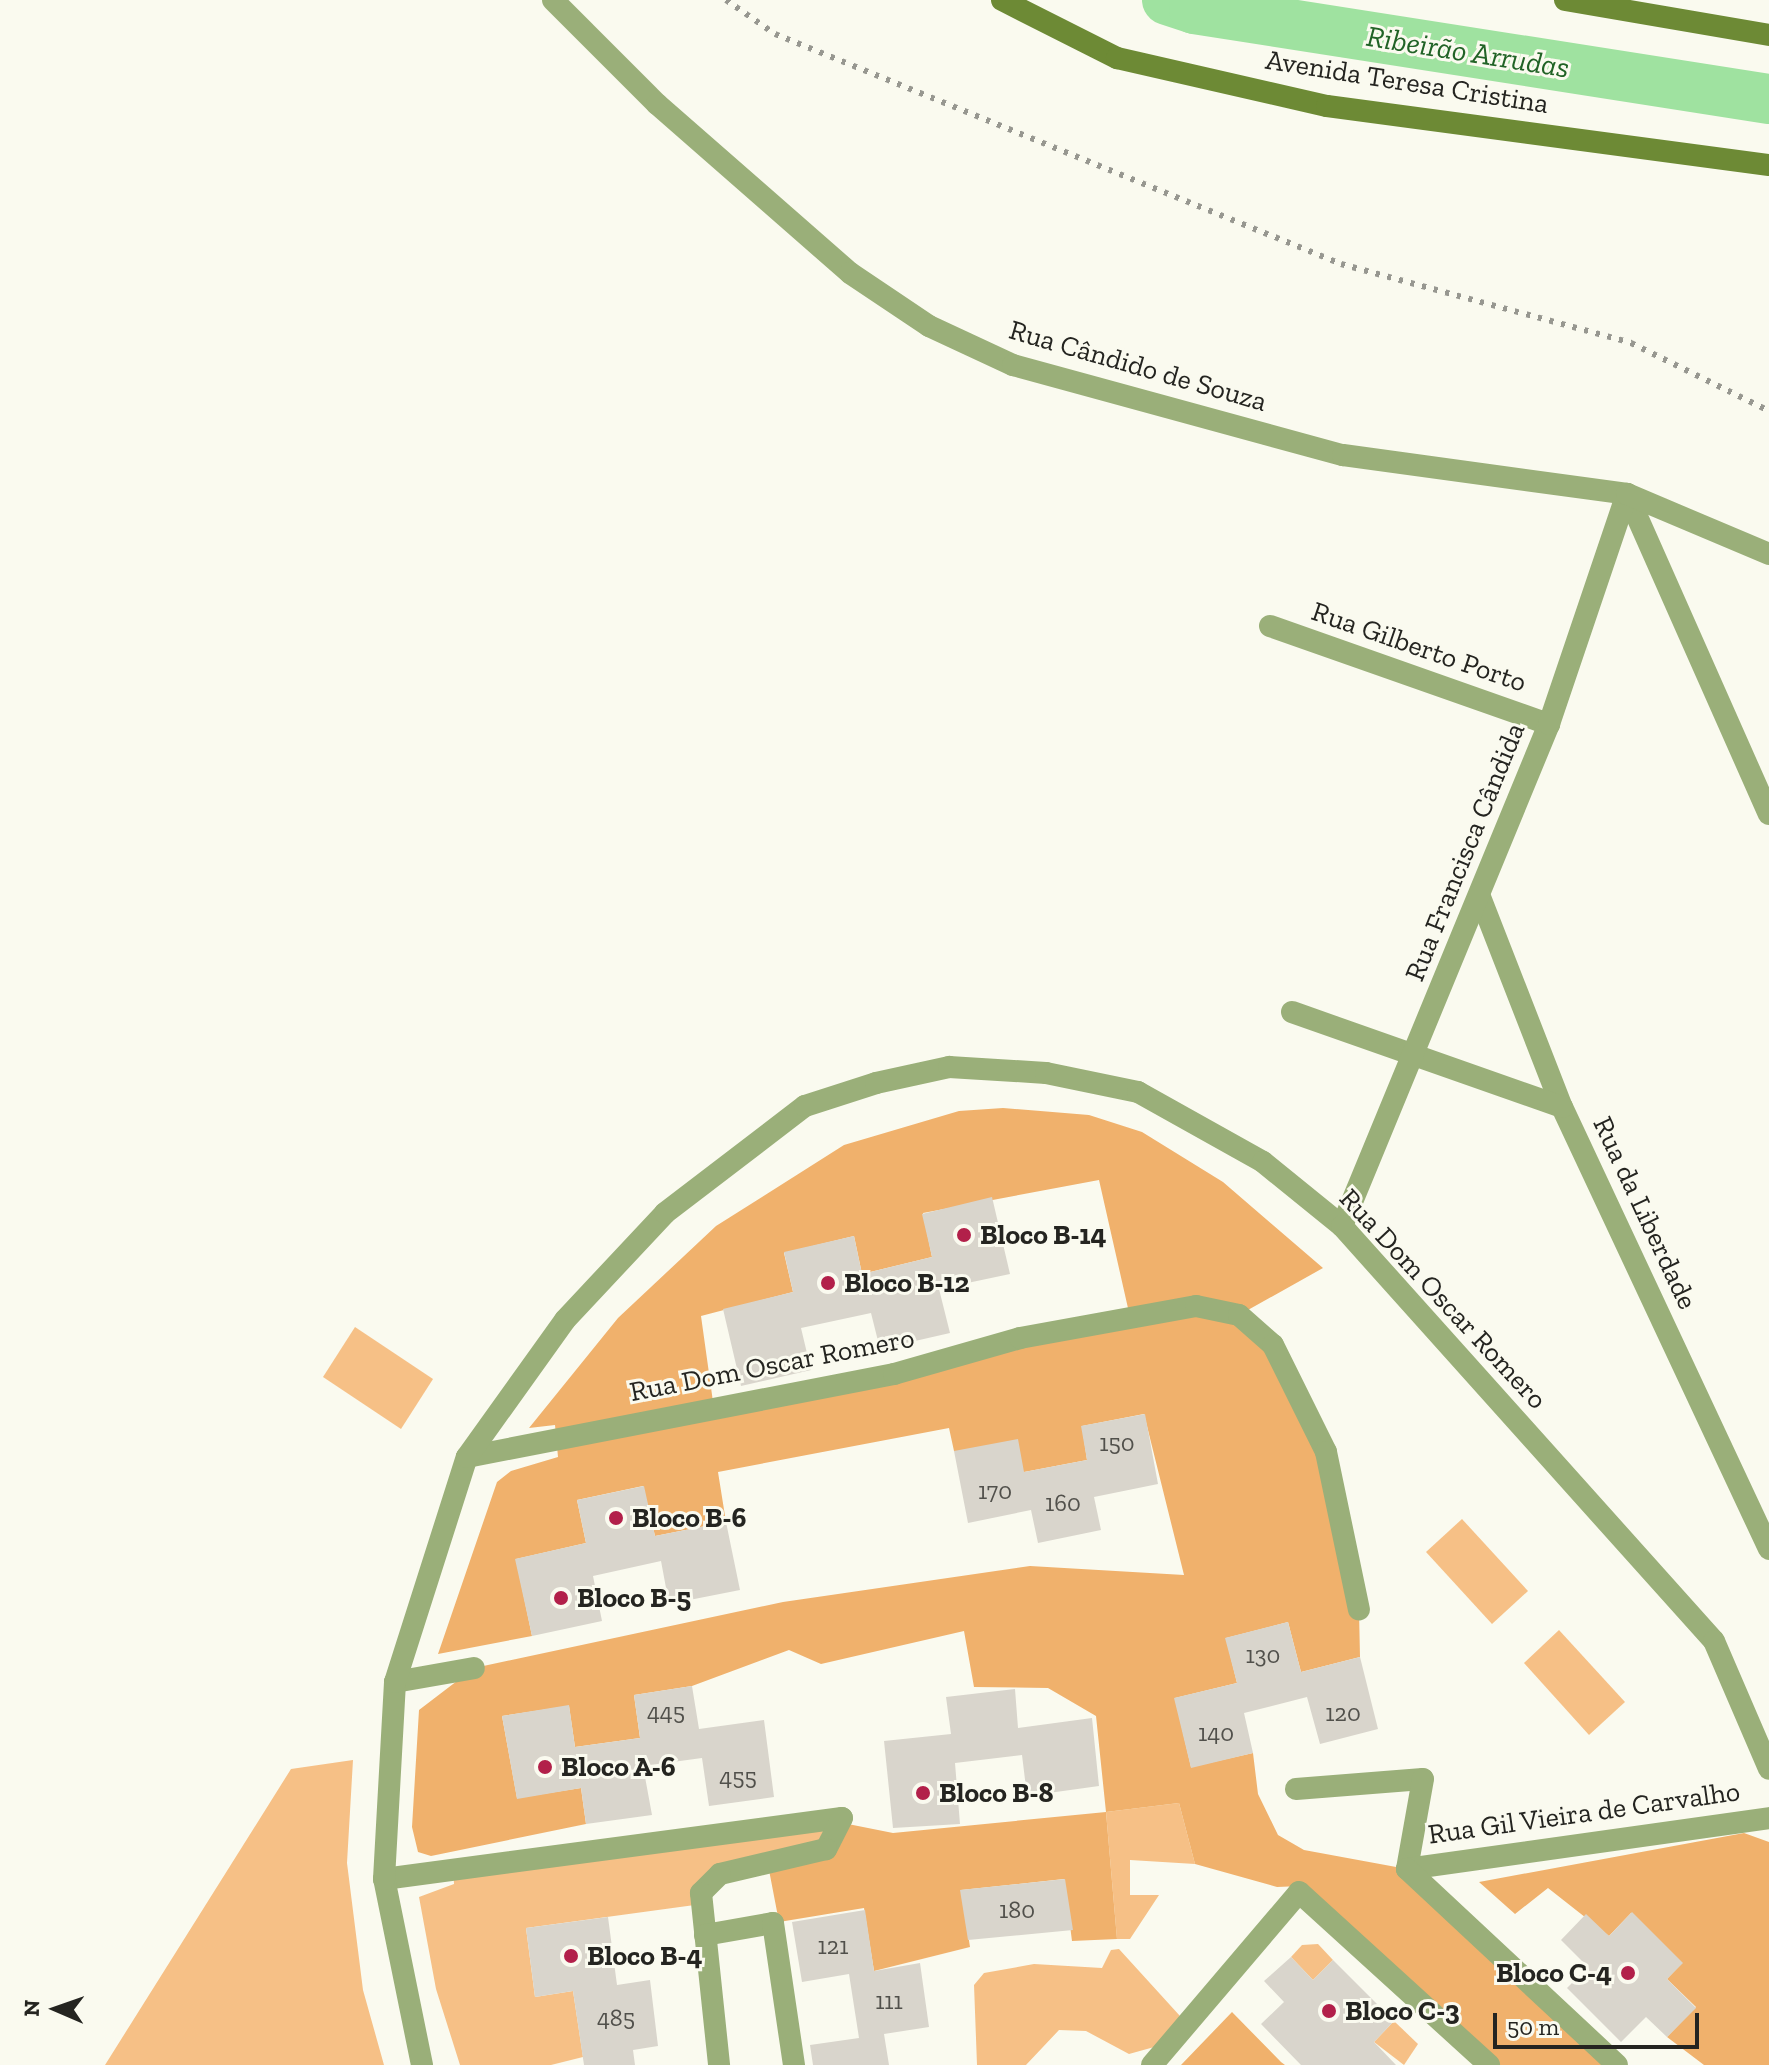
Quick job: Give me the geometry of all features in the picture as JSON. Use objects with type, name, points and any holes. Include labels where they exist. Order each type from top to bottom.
[{"type":"main road","name":"Avenida Teresa Cristina","points":[[1002,0],[1117,58],[1327,106],[1769,165]]},
{"type":"main road","points":[[1565,0],[1769,35]]},
{"type":"street","name":"Rua Cândido de Souza","points":[[553,0],[657,104],[850,273],[943,333],[1056,379],[1334,453],[1627,494],[1769,554]]},
{"type":"street","name":"Rua Francisca Cândida","points":[[1342,1226],[1549,724],[1627,494]]},
{"type":"street","points":[[1627,494],[1769,814]]},
{"type":"street","name":"Rua Gilberto Porto","points":[[1270,626],[1549,724]]},
{"type":"street","name":"Rua da Liberdade","points":[[1480,897],[1562,1107],[1769,1549]]},
{"type":"street","points":[[1292,1012],[1562,1107]]},
{"type":"street","name":"Rua Dom Oscar Romero","points":[[422,2065],[384,1879],[395,1682],[467,1457],[565,1320],[665,1213],[805,1106],[876,1083],[949,1067],[1046,1073],[1138,1092],[1263,1162],[1342,1226],[1714,1641],[1769,1769]]},
{"type":"street","name":"Rua Dom Oscar Romero","points":[[467,1457],[894,1374],[1029,1336],[1196,1306],[1239,1315],[1273,1345],[1326,1452],[1359,1610]]},
{"type":"street","points":[[395,1682],[474,1668]]},
{"type":"street","name":"Rua Gil Vieira de Carvalho","points":[[1296,1789],[1423,1779],[1407,1869]]},
{"type":"street","points":[[384,1879],[842,1818],[826,1849],[720,1874],[707,1883],[701,1893],[719,2065]]},
{"type":"street","name":"Rua Gil Vieira de Carvalho","points":[[1407,1869],[1769,1818]]},
{"type":"street","name":"Rua Gil Vieira de Carvalho","points":[[1407,1869],[1617,2065]]},
{"type":"street","points":[[1152,2065],[1299,1892],[1489,2065]]},
{"type":"street","points":[[705,1935],[773,1923],[794,2065]]},
{"type":"shaded area","points":[[1003,1108],[1089,1115],[1142,1132],[1223,1182],[1323,1268],[1239,1315],[1273,1345],[1326,1452],[1359,1610],[1360,1657],[1301,1672],[1288,1622],[1226,1638],[1237,1683],[1175,1698],[1191,1767],[1253,1753],[1258,1794],[1278,1835],[1304,1850],[1407,1869],[1617,2065],[1489,2065],[1301,1886],[1277,1887],[1195,1864],[1179,1803],[1106,1812],[1096,1716],[1048,1688],[974,1687],[964,1631],[821,1664],[789,1650],[692,1686],[634,1695],[640,1738],[575,1747],[569,1706],[502,1716],[517,1798],[581,1788],[586,1824],[431,1856],[418,1852],[412,1827],[419,1710],[474,1668],[783,1602],[1030,1566],[1184,1575],[1144,1414],[1082,1426],[1087,1460],[1024,1472],[954,1451],[949,1428],[718,1472],[726,1522],[655,1536],[643,1486],[577,1500],[586,1543],[516,1559],[532,1636],[438,1654],[497,1482],[511,1471],[558,1457],[555,1425],[529,1428],[618,1318],[716,1226],[844,1145],[959,1111]],"holes":[[[1099,1180],[1130,1317],[714,1409],[701,1316],[793,1292],[784,1253],[854,1236],[862,1274],[932,1257],[923,1213]]]},
{"type":"shaded area","points":[[355,1327],[433,1379],[401,1429],[323,1377]]},
{"type":"shaded area","points":[[1462,1519],[1528,1591],[1492,1624],[1426,1552]]},
{"type":"shaded area","points":[[1559,1630],[1625,1702],[1589,1735],[1524,1663]]},
{"type":"shaded area","points":[[353,1760],[347,1863],[363,1990],[384,2065],[105,2065],[291,1769]]},
{"type":"shaded area","points":[[1179,1803],[1195,1864],[1130,1860],[1130,1895],[1159,1895],[1130,1939],[1117,1939],[1106,1812]]},
{"type":"shaded area","points":[[1106,1812],[1117,1939],[1072,1941],[1064,1879],[961,1890],[970,1947],[874,1971],[864,1908],[779,1922],[769,1870],[827,1851],[843,1823],[893,1833]]},
{"type":"shaded area","points":[[842,1818],[827,1851],[720,1875],[702,1904],[526,1928],[535,1997],[573,1991],[583,2057],[551,2065],[460,2065],[436,1989],[419,1897],[454,1884],[453,1867]]},
{"type":"shaded area","points":[[1744,1833],[1769,1842],[1769,2065],[1704,2065],[1667,2037],[1696,2007],[1667,1979],[1682,1963],[1631,1913],[1609,1936],[1548,1888],[1515,1914],[1479,1882]]},
{"type":"shaded area","points":[[1318,1944],[1333,1960],[1313,1980],[1291,1957],[1302,1945]]},
{"type":"shaded area","points":[[1119,1949],[1180,2016],[1165,2044],[1129,2054],[1086,2031],[1059,2030],[1026,2065],[977,2065],[974,1985],[984,1973],[1034,1964],[1102,1968],[1111,1950]]},
{"type":"shaded area","points":[[1232,2012],[1281,2062],[1285,2065],[1181,2065]]},
{"type":"shaded area","points":[[1394,2021],[1418,2044],[1404,2065],[1374,2042]]},
{"type":"building","points":[[992,1197],[1010,1274],[939,1289],[950,1333],[880,1349],[871,1313],[801,1328],[811,1370],[741,1386],[723,1309],[793,1292],[784,1252],[854,1236],[862,1274],[932,1257],[922,1214]]},
{"type":"building","points":[[1145,1414],[1158,1484],[1094,1497],[1101,1530],[1038,1543],[1031,1510],[968,1523],[954,1451],[1018,1439],[1024,1472],[1087,1460],[1081,1426]]},
{"type":"building","points":[[644,1486],[655,1536],[726,1522],[740,1590],[669,1604],[661,1561],[593,1576],[602,1621],[532,1636],[515,1559],[586,1543],[577,1500]]},
{"type":"building","points":[[1288,1622],[1301,1672],[1360,1657],[1378,1729],[1320,1744],[1307,1697],[1244,1713],[1253,1753],[1191,1768],[1174,1698],[1237,1683],[1225,1638]]},
{"type":"building","points":[[692,1686],[699,1729],[764,1720],[774,1797],[709,1806],[702,1758],[643,1766],[652,1815],[586,1824],[581,1788],[517,1799],[502,1716],[569,1705],[575,1747],[640,1738],[634,1695]]},
{"type":"building","points":[[1015,1689],[1018,1728],[1092,1718],[1099,1786],[1027,1796],[1022,1755],[955,1763],[960,1824],[893,1828],[884,1741],[951,1734],[946,1697]]},
{"type":"building","points":[[1065,1879],[1073,1930],[968,1940],[960,1890]]},
{"type":"building","points":[[865,1910],[874,1971],[920,1963],[929,2027],[884,2034],[889,2065],[813,2065],[810,2045],[859,2038],[849,1974],[802,1982],[792,1922]]},
{"type":"building","name":"Bloco C-4","points":[[1632,1912],[1683,1963],[1667,1979],[1696,2008],[1667,2037],[1646,2017],[1621,2042],[1567,1988],[1588,1967],[1561,1940],[1586,1914],[1609,1936]]},
{"type":"building","points":[[608,1917],[617,1985],[650,1980],[658,2046],[633,2050],[635,2065],[584,2065],[573,1991],[535,1997],[526,1928]]},
{"type":"building","name":"Bloco C-3","points":[[1291,1957],[1313,1980],[1333,1960],[1394,2021],[1374,2042],[1396,2065],[1301,2065],[1261,2024],[1284,2002],[1264,1981]]},
{"type":"waterway","name":"Ribeirão Arrudas","points":[[1167,0],[1194,9],[1769,99]]},
{"type":"railway","points":[[726,0],[775,34],[1341,264],[1631,343],[1769,411]]},
{"type":"place","name":"Bloco B-14","points":[[964,1235]]},
{"type":"place","name":"Bloco B-12","points":[[828,1283]]},
{"type":"place","name":"Bloco B-6","points":[[616,1518]]},
{"type":"place","name":"Bloco B-5","points":[[561,1598]]},
{"type":"place","name":"Bloco A-6","points":[[545,1767]]},
{"type":"place","name":"Bloco B-8","points":[[923,1793]]},
{"type":"place","name":"Bloco B-4","points":[[571,1956]]},
{"type":"place","name":"Bloco C-4","points":[[1628,1973]]},
{"type":"place","name":"Bloco C-3","points":[[1329,2011]]}]
